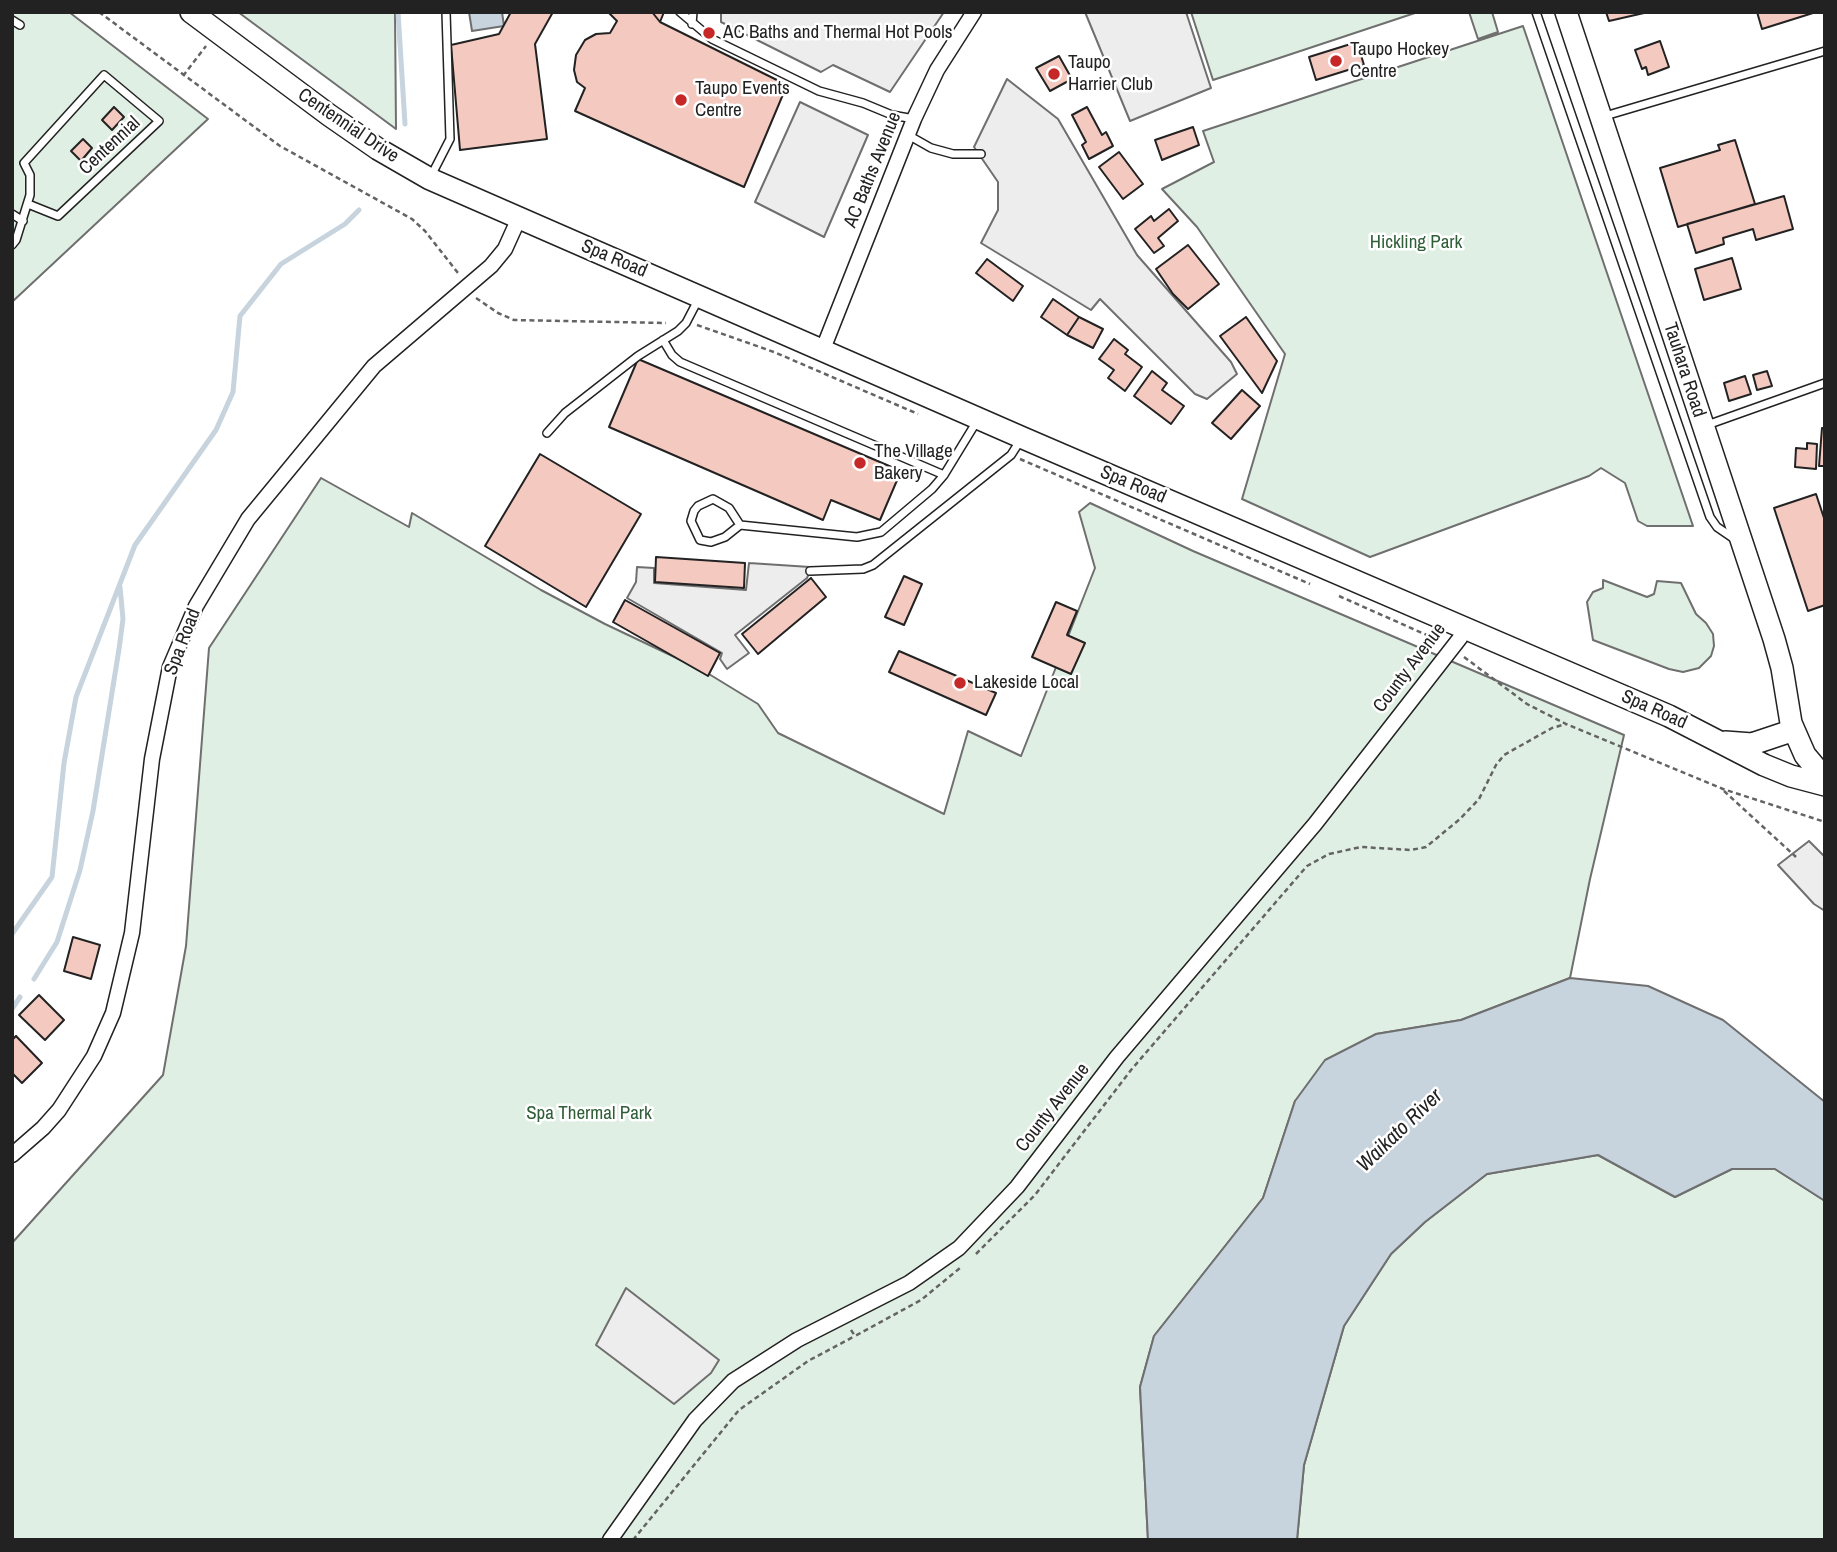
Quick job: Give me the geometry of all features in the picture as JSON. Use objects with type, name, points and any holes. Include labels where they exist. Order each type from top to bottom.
[{"type":"main road","name":"Centennial Drive","points":[[191,12],[378,149],[430,179],[519,218]]},
{"type":"main road","name":"Tauhara Road","points":[[1566,12],[1782,668],[1794,730]]},
{"type":"main road","name":"Spa Road","points":[[519,218],[1669,716],[1791,776],[1825,785]]},
{"type":"main road","name":"Spa Road","points":[[1720,741],[1752,744],[1794,730]]},
{"type":"main road","points":[[1794,730],[1805,755],[1825,779]]},
{"type":"street","name":"AC Baths Avenue","points":[[823,349],[914,119],[937,70],[974,12]]},
{"type":"street","name":"Spa Road","points":[[12,1155],[59,1110],[94,1056],[113,1013],[132,933],[152,759],[170,667],[195,606],[248,519],[374,366],[491,266],[505,249],[519,218]]},
{"type":"street","name":"County Avenue","points":[[610,1540],[695,1420],[733,1381],[797,1340],[909,1283],[959,1248],[1017,1187],[1117,1057],[1315,824],[1460,638],[1464,627]]},
{"type":"lane","points":[[430,179],[450,139],[446,12]]},
{"type":"lane","points":[[680,12],[712,39],[819,91],[863,103],[892,115],[914,119]]},
{"type":"lane","points":[[692,24],[693,12]]},
{"type":"lane","points":[[1536,12],[1710,517],[1717,527],[1742,545]]},
{"type":"lane","points":[[12,20],[20,25]]},
{"type":"lane","points":[[1601,117],[1825,51]]},
{"type":"lane","name":"Centennial","points":[[12,245],[23,221],[31,184],[24,163],[104,75],[159,121],[58,216],[28,204]]},
{"type":"lane","points":[[908,135],[931,148],[953,154],[981,154]]},
{"type":"lane","points":[[12,214],[23,221]]},
{"type":"lane","points":[[547,433],[565,414],[638,356],[686,323],[700,296]]},
{"type":"lane","points":[[663,341],[680,362],[944,475]]},
{"type":"lane","points":[[1703,427],[1825,383]]},
{"type":"lane","points":[[740,525],[729,508],[713,499],[698,506],[691,521],[700,540],[711,542],[725,537],[740,525],[856,537],[875,534],[932,489],[944,475],[979,418]]},
{"type":"lane","points":[[810,571],[863,569],[873,565],[1011,455],[1023,438]]},
{"type":"path","points":[[99,12],[280,146],[412,219],[425,231],[461,278]]},
{"type":"path","points":[[183,76],[209,43]]},
{"type":"path","points":[[1460,654],[1527,704],[1566,724],[1723,789],[1825,822]]},
{"type":"path","points":[[972,1258],[1035,1195],[1131,1070],[1307,866],[1329,854],[1361,847],[1411,850],[1426,847],[1479,799],[1504,755],[1552,728],[1566,724]]},
{"type":"path","points":[[1723,789],[1749,817],[1797,857]]},
{"type":"path","points":[[633,1540],[738,1410],[808,1362],[921,1300],[962,1266]]},
{"type":"path","points":[[844,1317],[855,1336]]},
{"type":"green space","points":[[12,12],[69,12],[208,119],[12,302]]},
{"type":"green space","points":[[238,12],[395,12],[396,129]]},
{"type":"green space","points":[[1191,12],[1418,12],[1213,80]]},
{"type":"green space","points":[[1469,12],[1492,12],[1498,32],[1478,39]]},
{"type":"green space","name":"Hickling Park","points":[[1523,26],[1693,526],[1647,526],[1638,521],[1625,483],[1601,468],[1589,476],[1370,557],[1242,499],[1285,354],[1197,227],[1162,189],[1214,162],[1203,131]]},
{"type":"green space","name":"Spa Thermal Park","points":[[321,478],[409,527],[412,513],[541,590],[704,671],[758,704],[778,733],[944,814],[968,731],[1021,756],[1095,568],[1079,512],[1090,503],[1193,551],[1624,735],[1570,978],[1461,1020],[1376,1034],[1295,1101],[1263,1198],[1154,1336],[1140,1387],[1148,1540],[12,1540],[12,1243],[163,1075],[186,946],[209,648]]},
{"type":"green space","points":[[1603,580],[1647,597],[1654,594],[1657,581],[1681,583],[1696,614],[1713,634],[1711,656],[1699,668],[1683,672],[1593,640],[1587,602],[1593,592],[1603,588]]},
{"type":"green space","points":[[1598,1155],[1675,1197],[1732,1169],[1775,1169],[1825,1201],[1825,1540],[1297,1540],[1304,1465],[1344,1326],[1391,1254],[1425,1222],[1487,1174]]},
{"type":"shaded area","points":[[721,12],[944,12],[890,92],[833,65],[821,72],[721,22]]},
{"type":"shaded area","points":[[1085,12],[1186,12],[1211,88],[1130,121]]},
{"type":"shaded area","points":[[1007,79],[1058,119],[1137,255],[1231,362],[1237,374],[1207,399],[1195,394],[1100,299],[1091,310],[981,243],[998,210],[998,182],[974,147]]},
{"type":"shaded area","points":[[800,102],[868,135],[824,237],[755,202]]},
{"type":"shaded area","points":[[749,563],[810,567],[810,571],[807,578],[735,635],[749,653],[727,669],[720,659],[722,653],[627,598],[636,582],[637,567],[654,568],[654,583],[746,590]]},
{"type":"shaded area","points":[[1809,841],[1825,857],[1825,911],[1814,904],[1778,865]]},
{"type":"shaded area","points":[[626,1288],[719,1360],[711,1373],[674,1404],[596,1345]]},
{"type":"water","points":[[469,12],[502,12],[504,26],[472,31]]},
{"type":"water","name":"Waikato River","points":[[1570,978],[1648,986],[1723,1020],[1825,1102],[1825,1201],[1775,1169],[1732,1169],[1675,1197],[1598,1155],[1487,1174],[1425,1222],[1391,1254],[1344,1326],[1304,1465],[1297,1540],[1148,1540],[1140,1387],[1154,1336],[1263,1198],[1295,1101],[1325,1060],[1376,1034],[1461,1020]]},
{"type":"building","points":[[511,12],[553,12],[535,44],[547,139],[460,150],[451,45],[499,34]]},
{"type":"building","name":"Taupo Events Centre","points":[[608,12],[652,12],[660,22],[787,85],[744,187],[575,111],[585,88],[577,82],[574,70],[576,55],[585,40],[596,34],[610,33],[617,21]]},
{"type":"building","points":[[652,12],[664,12],[660,22]]},
{"type":"building","points":[[1606,12],[1644,12],[1644,13],[1609,21]]},
{"type":"building","points":[[1757,12],[1813,12],[1813,13],[1762,29]]},
{"type":"building","points":[[1660,41],[1669,67],[1648,75],[1646,67],[1642,69],[1635,50]]},
{"type":"building","name":"Taupo Hockey Centre","points":[[1357,42],[1364,65],[1316,80],[1309,57]]},
{"type":"building","name":"Taupo Harrier Club","points":[[1059,56],[1072,79],[1050,91],[1036,68]]},
{"type":"building","points":[[114,107],[124,117],[112,130],[102,120]]},
{"type":"building","points":[[1087,107],[1102,135],[1106,132],[1113,146],[1089,159],[1082,145],[1086,142],[1072,115]]},
{"type":"building","points":[[1193,127],[1199,145],[1162,160],[1155,140]]},
{"type":"building","points":[[83,139],[92,148],[81,161],[71,151]]},
{"type":"building","points":[[1735,140],[1755,204],[1678,227],[1660,168],[1720,150],[1718,145]]},
{"type":"building","points":[[1119,152],[1143,184],[1123,199],[1099,167]]},
{"type":"building","points":[[1784,196],[1793,229],[1756,240],[1753,229],[1723,238],[1724,244],[1696,253],[1687,224]]},
{"type":"building","points":[[1169,209],[1178,221],[1158,238],[1164,246],[1154,253],[1135,229],[1151,216],[1154,221]]},
{"type":"building","points":[[1188,245],[1219,284],[1188,309],[1173,294],[1156,269]]},
{"type":"building","points":[[1732,258],[1741,289],[1704,300],[1695,269]]},
{"type":"building","points":[[987,259],[1023,286],[1013,301],[976,273]]},
{"type":"building","points":[[1053,299],[1079,317],[1067,335],[1041,317]]},
{"type":"building","points":[[1079,317],[1103,329],[1093,348],[1067,335]]},
{"type":"building","points":[[1246,317],[1277,361],[1262,393],[1220,336]]},
{"type":"building","points":[[1114,339],[1128,350],[1125,354],[1142,367],[1125,391],[1108,378],[1114,370],[1099,359]]},
{"type":"building","points":[[638,359],[901,471],[880,520],[831,500],[823,520],[609,427]]},
{"type":"building","points":[[1152,371],[1167,383],[1162,390],[1184,406],[1171,424],[1134,396]]},
{"type":"building","points":[[1767,371],[1772,386],[1757,390],[1753,375]]},
{"type":"building","points":[[1745,376],[1751,394],[1729,401],[1724,383]]},
{"type":"building","points":[[1242,390],[1260,406],[1231,439],[1212,423]]},
{"type":"building","points":[[1822,428],[1825,428],[1825,466],[1819,466]]},
{"type":"building","points":[[1807,443],[1817,444],[1816,469],[1795,467],[1796,448],[1807,449]]},
{"type":"building","points":[[540,454],[641,514],[586,607],[485,546]]},
{"type":"building","points":[[1816,494],[1825,521],[1825,605],[1808,611],[1774,508]]},
{"type":"building","points":[[656,557],[745,563],[744,588],[655,582]]},
{"type":"building","points":[[904,576],[922,584],[904,625],[885,617]]},
{"type":"building","points":[[811,578],[826,597],[758,654],[742,634]]},
{"type":"building","points":[[625,600],[720,653],[708,676],[613,622]]},
{"type":"building","points":[[1056,602],[1077,611],[1067,635],[1085,643],[1071,674],[1032,657]]},
{"type":"building","points":[[899,651],[996,693],[986,715],[889,672]]},
{"type":"building","points":[[73,937],[100,945],[91,979],[64,971]]},
{"type":"building","points":[[39,995],[64,1020],[45,1040],[19,1015]]},
{"type":"building","points":[[16,1036],[42,1063],[22,1083],[12,1073],[12,1040]]},
{"type":"waterway","points":[[398,12],[405,124]]},
{"type":"waterway","points":[[12,934],[52,877],[64,763],[76,697],[135,545],[216,430],[233,392],[240,316],[281,264],[345,224],[359,210]]},
{"type":"waterway","points":[[34,979],[57,942],[80,870],[93,811],[123,619],[120,587]]},
{"type":"waterway","points":[[12,1009],[20,997]]},
{"type":"place","name":"AC Baths and Thermal Hot Pools","points":[[709,33]]},
{"type":"place","name":"Taupo Hockey Centre","points":[[1336,61]]},
{"type":"place","name":"Taupo Harrier Club","points":[[1054,74]]},
{"type":"place","name":"Taupo Events Centre","points":[[681,100]]},
{"type":"place","name":"The Village Bakery","points":[[860,463]]},
{"type":"place","name":"Lakeside Local","points":[[960,683]]}]
